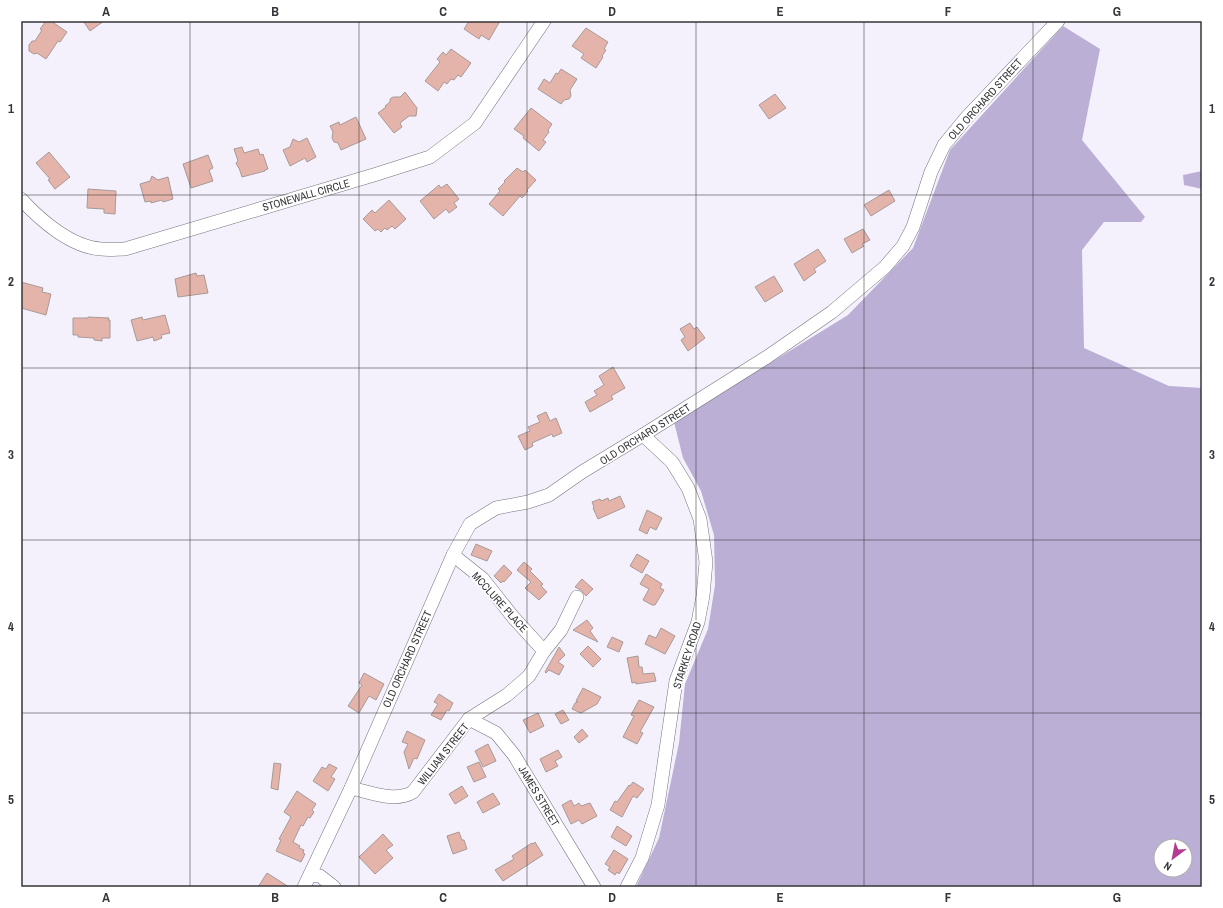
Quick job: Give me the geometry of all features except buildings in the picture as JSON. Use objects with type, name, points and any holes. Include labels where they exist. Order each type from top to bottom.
[{"type":"street","name":"STONEWALL CIRCLE","points":[[21,199],[53,229],[80,243],[99,249],[125,249],[378,174],[430,157],[475,123],[544,21]]},
{"type":"street","name":"OLD ORCHARD STREET","points":[[304,887],[351,788],[453,555],[470,524],[496,508],[528,502],[549,495],[582,472],[643,436],[767,357],[832,312],[885,267],[903,246],[913,227],[931,172],[944,145],[967,117],[1058,21]]},
{"type":"street","name":"STARKEY ROAD","points":[[627,887],[642,858],[658,805],[676,681],[698,622],[704,596],[706,562],[700,519],[688,488],[672,462],[643,436]]},
{"type":"street","name":"MCCLURE PLACE","points":[[453,555],[483,579],[513,617],[544,651]]},
{"type":"street","name":"WILLIAM STREET","points":[[351,788],[394,798],[406,797],[413,792],[469,719],[507,695],[529,676],[544,651],[561,630],[577,597]]},
{"type":"street","name":"JAMES STREET","points":[[469,719],[496,734],[514,755],[594,887]]},
{"type":"street","points":[[310,875],[320,876],[334,887]]},
{"type":"shaded area","points":[[1063,26],[1100,49],[1082,140],[1145,217],[1141,222],[1104,222],[1082,250],[1084,348],[1169,386],[1202,388],[1202,887],[636,887],[659,838],[679,743],[685,684],[708,629],[715,585],[714,535],[701,491],[683,458],[674,422],[848,315],[913,248],[950,150]]},
{"type":"shaded area","points":[[1202,171],[1202,189],[1184,185],[1183,175]]}]
